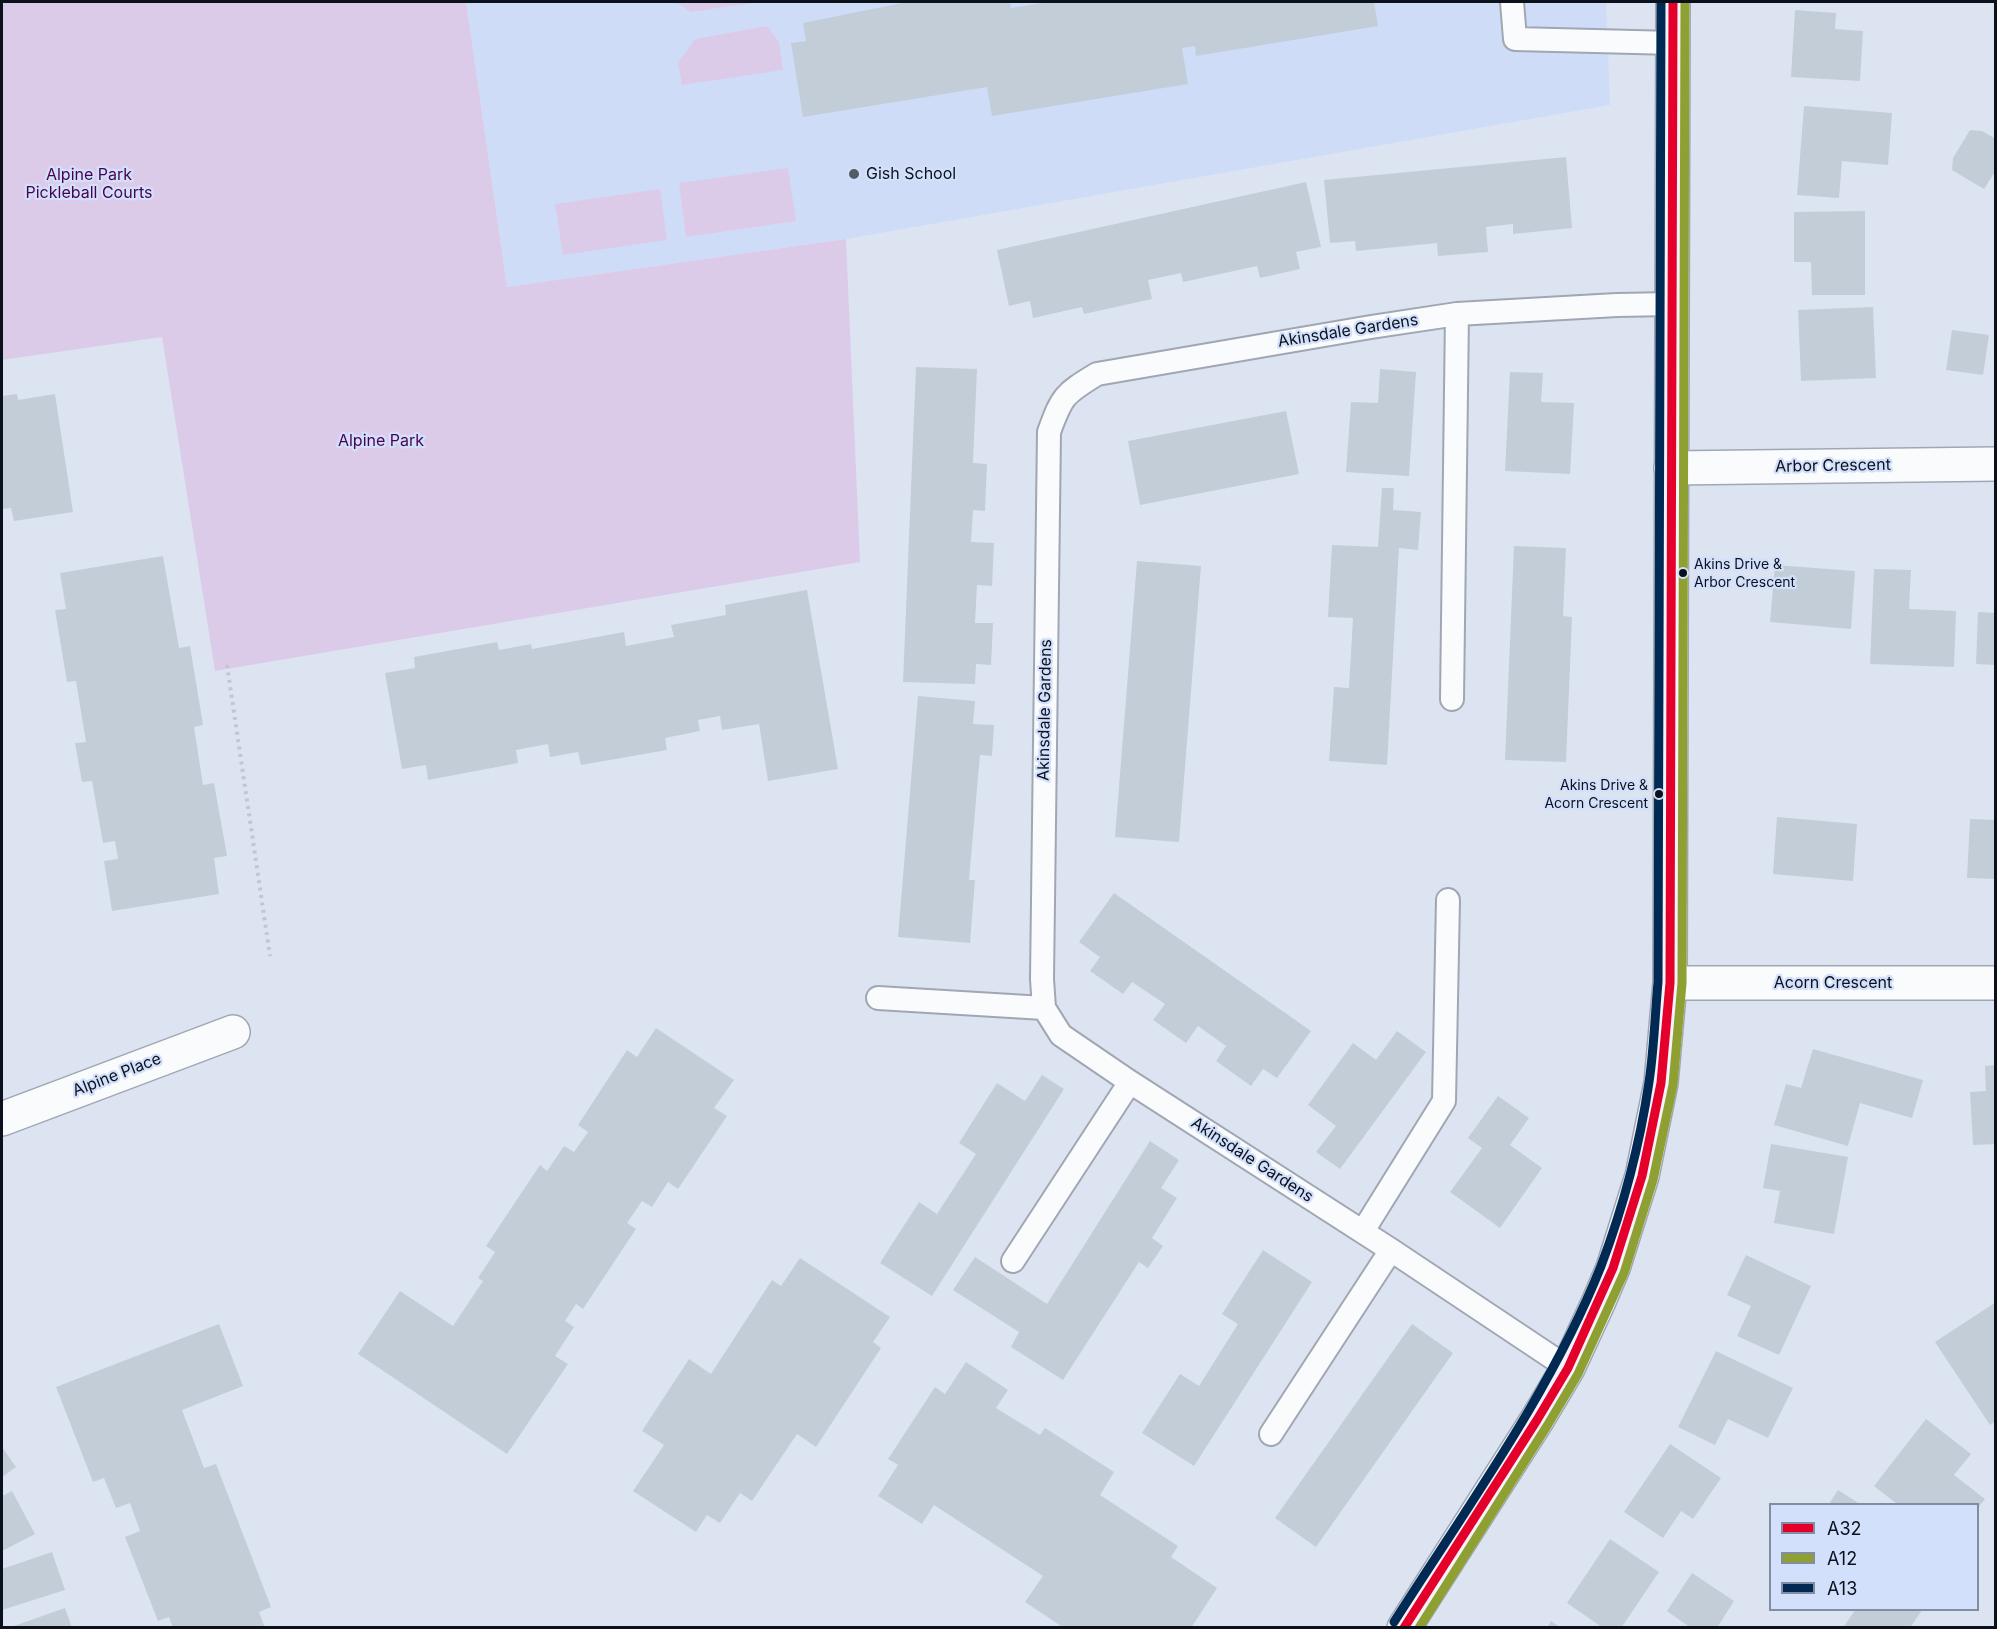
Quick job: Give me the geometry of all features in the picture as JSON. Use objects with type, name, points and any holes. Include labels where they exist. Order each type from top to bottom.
[{"type":"street","points":[[1404,1628],[1568,1368],[1613,1268],[1642,1176],[1661,1083],[1670,983],[1673,2]]},
{"type":"street","name":"Arbor Crescent","points":[[1671,468],[1995,464]]},
{"type":"street","name":"Acorn Crescent","points":[[1670,983],[1995,983]]},
{"type":"street","name":"Alpine Place","points":[[2,1119],[232,1032]]},
{"type":"lane","points":[[1512,2],[1515,39],[1674,43]]},
{"type":"lane","name":"Akinsdale Gardens","points":[[1568,1368],[1392,1250],[1130,1082],[1061,1035],[1044,1008],[1042,979],[1048,432],[1059,403],[1073,388],[1097,374],[1457,314],[1671,304]]},
{"type":"lane","points":[[1452,699],[1457,314]]},
{"type":"lane","points":[[1363,1231],[1444,1101],[1448,900]]},
{"type":"lane","points":[[878,998],[1044,1008]]},
{"type":"lane","points":[[1013,1261],[1130,1082]]},
{"type":"lane","points":[[1271,1434],[1392,1250]]},
{"type":"path","points":[[227,665],[270,956]]},
{"type":"shaded area","name":"Gish School","points":[[466,2],[1606,2],[1610,105],[846,239],[507,287]]},
{"type":"green space","name":"Alpine Park","points":[[2,2],[466,2],[507,287],[846,239],[860,562],[215,671],[162,337],[2,360]]},
{"type":"green space","points":[[676,2],[758,2],[691,12]]},
{"type":"green space","points":[[767,26],[779,42],[783,70],[682,85],[678,63],[695,39]]},
{"type":"green space","points":[[788,168],[796,221],[686,237],[679,183]]},
{"type":"green space","points":[[660,189],[667,240],[563,255],[555,204]]},
{"type":"building","points":[[907,2],[1010,2],[1011,8],[1049,2],[1374,2],[1378,26],[1196,56],[1195,46],[1182,48],[1188,84],[992,116],[987,87],[803,117],[791,43],[806,41],[803,23]]},
{"type":"building","points":[[1795,10],[1836,13],[1835,29],[1863,31],[1860,81],[1791,77]]},
{"type":"building","points":[[1804,106],[1892,113],[1888,165],[1842,161],[1839,198],[1797,195]]},
{"type":"building","points":[[1970,130],[1982,131],[1996,139],[1996,170],[1984,189],[1952,170],[1953,158]]},
{"type":"building","points":[[1566,157],[1572,228],[1513,234],[1513,224],[1486,227],[1488,252],[1438,256],[1437,243],[1356,251],[1355,241],[1330,243],[1324,180]]},
{"type":"building","points":[[1306,182],[1321,247],[1296,252],[1300,269],[1260,278],[1257,266],[1183,282],[1181,273],[1148,280],[1152,299],[1084,314],[1082,307],[1033,318],[1030,301],[1009,306],[997,250]]},
{"type":"building","points":[[1865,211],[1865,295],[1812,295],[1811,262],[1794,262],[1794,212]]},
{"type":"building","points":[[1873,307],[1876,378],[1801,381],[1798,310]]},
{"type":"building","points":[[1952,330],[1989,335],[1983,375],[1946,370]]},
{"type":"building","points":[[916,367],[977,369],[973,463],[987,464],[985,511],[973,510],[971,542],[994,543],[992,586],[977,585],[975,623],[993,623],[991,665],[976,664],[975,684],[903,682]]},
{"type":"building","points":[[1380,369],[1416,372],[1409,476],[1346,472],[1351,402],[1378,403]]},
{"type":"building","points":[[1510,372],[1543,373],[1541,402],[1574,403],[1570,474],[1505,471]]},
{"type":"building","points":[[17,394],[18,400],[55,394],[73,512],[14,521],[11,508],[2,509],[2,396]]},
{"type":"building","points":[[1286,411],[1299,474],[1140,505],[1128,441]]},
{"type":"building","points":[[1382,488],[1394,488],[1393,510],[1421,512],[1418,550],[1399,548],[1387,765],[1329,761],[1334,687],[1349,688],[1353,618],[1328,617],[1332,545],[1378,547]]},
{"type":"building","points":[[1514,546],[1566,548],[1563,616],[1572,617],[1566,762],[1505,760]]},
{"type":"building","points":[[163,556],[179,648],[190,646],[203,725],[194,727],[203,785],[214,783],[227,856],[214,858],[219,894],[112,911],[104,861],[118,859],[115,841],[103,843],[92,781],[82,782],[75,743],[86,742],[76,681],[67,682],[55,610],[66,609],[60,573]]},
{"type":"building","points":[[1137,561],[1201,566],[1179,842],[1115,837]]},
{"type":"building","points":[[1775,565],[1855,571],[1851,629],[1770,622]]},
{"type":"building","points":[[1874,569],[1911,570],[1909,609],[1956,611],[1954,667],[1870,664]]},
{"type":"building","points":[[807,590],[838,769],[768,781],[759,724],[722,730],[720,716],[698,720],[700,731],[665,738],[667,750],[581,765],[578,752],[550,757],[548,744],[516,750],[518,763],[428,780],[426,765],[402,769],[385,673],[415,668],[414,657],[497,642],[499,650],[531,644],[532,649],[624,632],[626,646],[674,637],[671,625],[726,615],[725,605]]},
{"type":"building","points":[[1978,612],[1996,613],[1996,665],[1976,664]]},
{"type":"building","points":[[918,696],[975,701],[973,724],[994,725],[992,756],[980,755],[969,880],[975,880],[970,943],[898,937]]},
{"type":"building","points":[[1777,817],[1857,824],[1853,881],[1773,874]]},
{"type":"building","points":[[1970,819],[1996,820],[1996,879],[1967,878]]},
{"type":"building","points":[[1114,893],[1311,1031],[1277,1078],[1263,1069],[1251,1086],[1216,1061],[1226,1046],[1198,1026],[1186,1043],[1153,1020],[1165,1004],[1132,982],[1123,994],[1090,971],[1100,957],[1079,942]]},
{"type":"building","points":[[656,1028],[734,1080],[714,1108],[727,1116],[678,1189],[668,1182],[652,1207],[642,1201],[627,1223],[636,1229],[583,1309],[576,1304],[565,1321],[574,1327],[555,1356],[568,1364],[507,1454],[358,1354],[400,1291],[453,1326],[483,1281],[478,1278],[495,1252],[486,1246],[540,1165],[547,1171],[564,1146],[574,1152],[588,1132],[578,1125],[627,1050],[637,1057]]},
{"type":"building","points":[[1397,1031],[1426,1052],[1340,1169],[1316,1152],[1336,1126],[1308,1105],[1353,1043],[1376,1060]]},
{"type":"building","points":[[1813,1049],[1923,1080],[1912,1118],[1860,1103],[1848,1146],[1774,1125],[1786,1084],[1801,1088]]},
{"type":"building","points":[[1996,1065],[1996,1144],[1973,1145],[1970,1092],[1986,1091],[1985,1066]]},
{"type":"building","points":[[1042,1075],[1064,1089],[932,1296],[880,1263],[919,1202],[937,1214],[976,1154],[959,1143],[997,1083],[1025,1101]]},
{"type":"building","points":[[1498,1096],[1529,1118],[1510,1145],[1542,1168],[1500,1228],[1450,1192],[1482,1148],[1468,1138]]},
{"type":"building","points":[[1150,1141],[1179,1160],[1161,1188],[1177,1198],[1152,1238],[1163,1246],[1148,1268],[1139,1262],[1063,1380],[1011,1347],[1019,1332],[953,1290],[975,1257],[1047,1304]]},
{"type":"building","points":[[1771,1144],[1848,1157],[1834,1234],[1774,1223],[1780,1191],[1763,1188]]},
{"type":"building","points":[[1263,1250],[1312,1282],[1194,1466],[1142,1433],[1180,1374],[1199,1386],[1238,1324],[1222,1314]]},
{"type":"building","points":[[1746,1255],[1811,1286],[1779,1355],[1737,1336],[1751,1306],[1727,1295]]},
{"type":"building","points":[[800,1258],[890,1317],[873,1342],[881,1348],[816,1447],[797,1434],[752,1501],[740,1493],[720,1523],[707,1515],[696,1532],[633,1491],[664,1445],[642,1431],[689,1359],[711,1374],[772,1280],[781,1286]]},
{"type":"building","points":[[1996,1302],[1996,1421],[1990,1425],[1935,1342]]},
{"type":"building","points":[[219,1324],[243,1386],[182,1410],[204,1468],[216,1464],[271,1607],[259,1612],[265,1628],[173,1628],[169,1617],[158,1621],[125,1537],[140,1531],[130,1503],[116,1508],[104,1478],[93,1482],[56,1387]]},
{"type":"building","points":[[1412,1324],[1453,1353],[1316,1547],[1275,1518]]},
{"type":"building","points":[[1716,1351],[1793,1388],[1768,1438],[1728,1419],[1715,1445],[1678,1427]]},
{"type":"building","points":[[966,1362],[1008,1390],[996,1408],[1040,1435],[1045,1428],[1114,1472],[1100,1495],[1178,1546],[1171,1557],[1217,1588],[1191,1628],[1064,1628],[1025,1602],[1043,1576],[934,1505],[922,1524],[878,1496],[898,1465],[888,1459],[935,1387],[945,1394]]},
{"type":"building","points":[[1926,1419],[1971,1454],[1954,1475],[1985,1499],[1979,1507],[1979,1503],[1896,1503],[1874,1486]]},
{"type":"building","points":[[1670,1444],[1721,1478],[1693,1519],[1681,1511],[1663,1538],[1624,1512]]},
{"type":"building","points":[[2,1447],[16,1467],[2,1477]]},
{"type":"building","points":[[1838,1490],[1858,1503],[1830,1503]]},
{"type":"building","points":[[12,1491],[35,1534],[2,1551],[2,1496]]},
{"type":"building","points":[[1610,1539],[1659,1572],[1621,1628],[1603,1628],[1567,1603]]},
{"type":"building","points":[[52,1552],[65,1590],[2,1610],[2,1569]]},
{"type":"building","points":[[1692,1573],[1734,1601],[1717,1628],[1691,1628],[1667,1611]]},
{"type":"building","points":[[65,1608],[72,1628],[11,1628],[11,1627]]},
{"type":"building","points":[[1854,1611],[1921,1611],[1910,1628],[1843,1628]]},
{"type":"building","points":[[1551,1621],[1561,1628],[1547,1628]]},
{"type":"transit line","name":"A13","points":[[1394,1622],[1533,1404],[1581,1313],[1617,1221],[1636,1152],[1649,1082],[1658,982],[1661,2]]},
{"type":"transit line","name":"A32","points":[[1404,1628],[1568,1368],[1613,1268],[1642,1176],[1661,1083],[1670,983],[1673,2]]},
{"type":"transit line","name":"A12","points":[[1419,1628],[1578,1374],[1624,1273],[1653,1180],[1673,1085],[1682,983],[1685,2]]},
{"type":"place","name":"Gish School","points":[[854,174]]},
{"type":"place","name":"Akins Drive & Arbor Crescent","points":[[1683,573]]},
{"type":"place","name":"Akins Drive & Acorn Crescent","points":[[1659,794]]},
{"type":"park label","name":"Alpine Park Pickleball Courts","points":[[89,184]]}]
